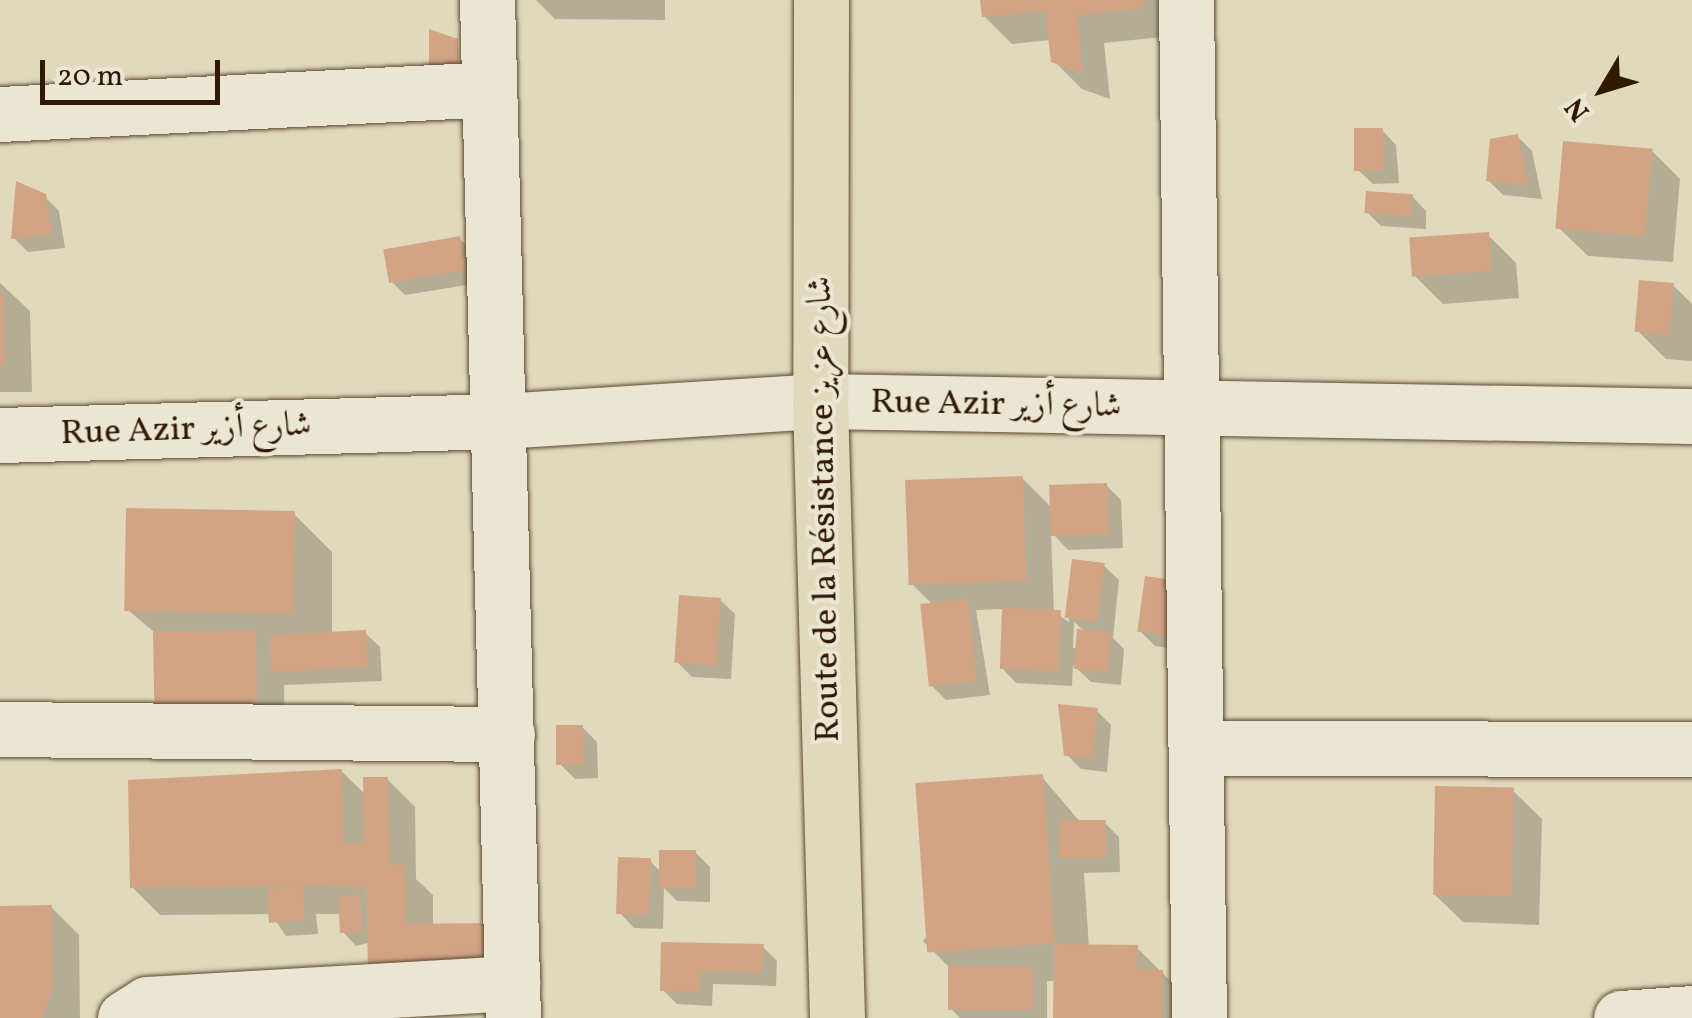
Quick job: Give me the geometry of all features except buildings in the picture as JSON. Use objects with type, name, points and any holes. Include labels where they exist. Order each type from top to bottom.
[{"type":"main road","name":"Route de la Résistance شارع عزيز","points":[[820,0],[820,400],[837,1018]]},
{"type":"street","points":[[124,1018],[147,1004],[513,1000],[501,422],[486,89],[487,0]]},
{"type":"street","points":[[1186,0],[1199,1018]]},
{"type":"street","points":[[0,114],[486,89]]},
{"type":"street","name":"Rue Azir شارع أزير","points":[[0,435],[501,422],[820,400],[1194,410],[1692,416]]},
{"type":"street","points":[[0,729],[506,734]]},
{"type":"street","points":[[1198,748],[1692,749]]},
{"type":"street","points":[[1620,1018],[1692,1013]]}]
